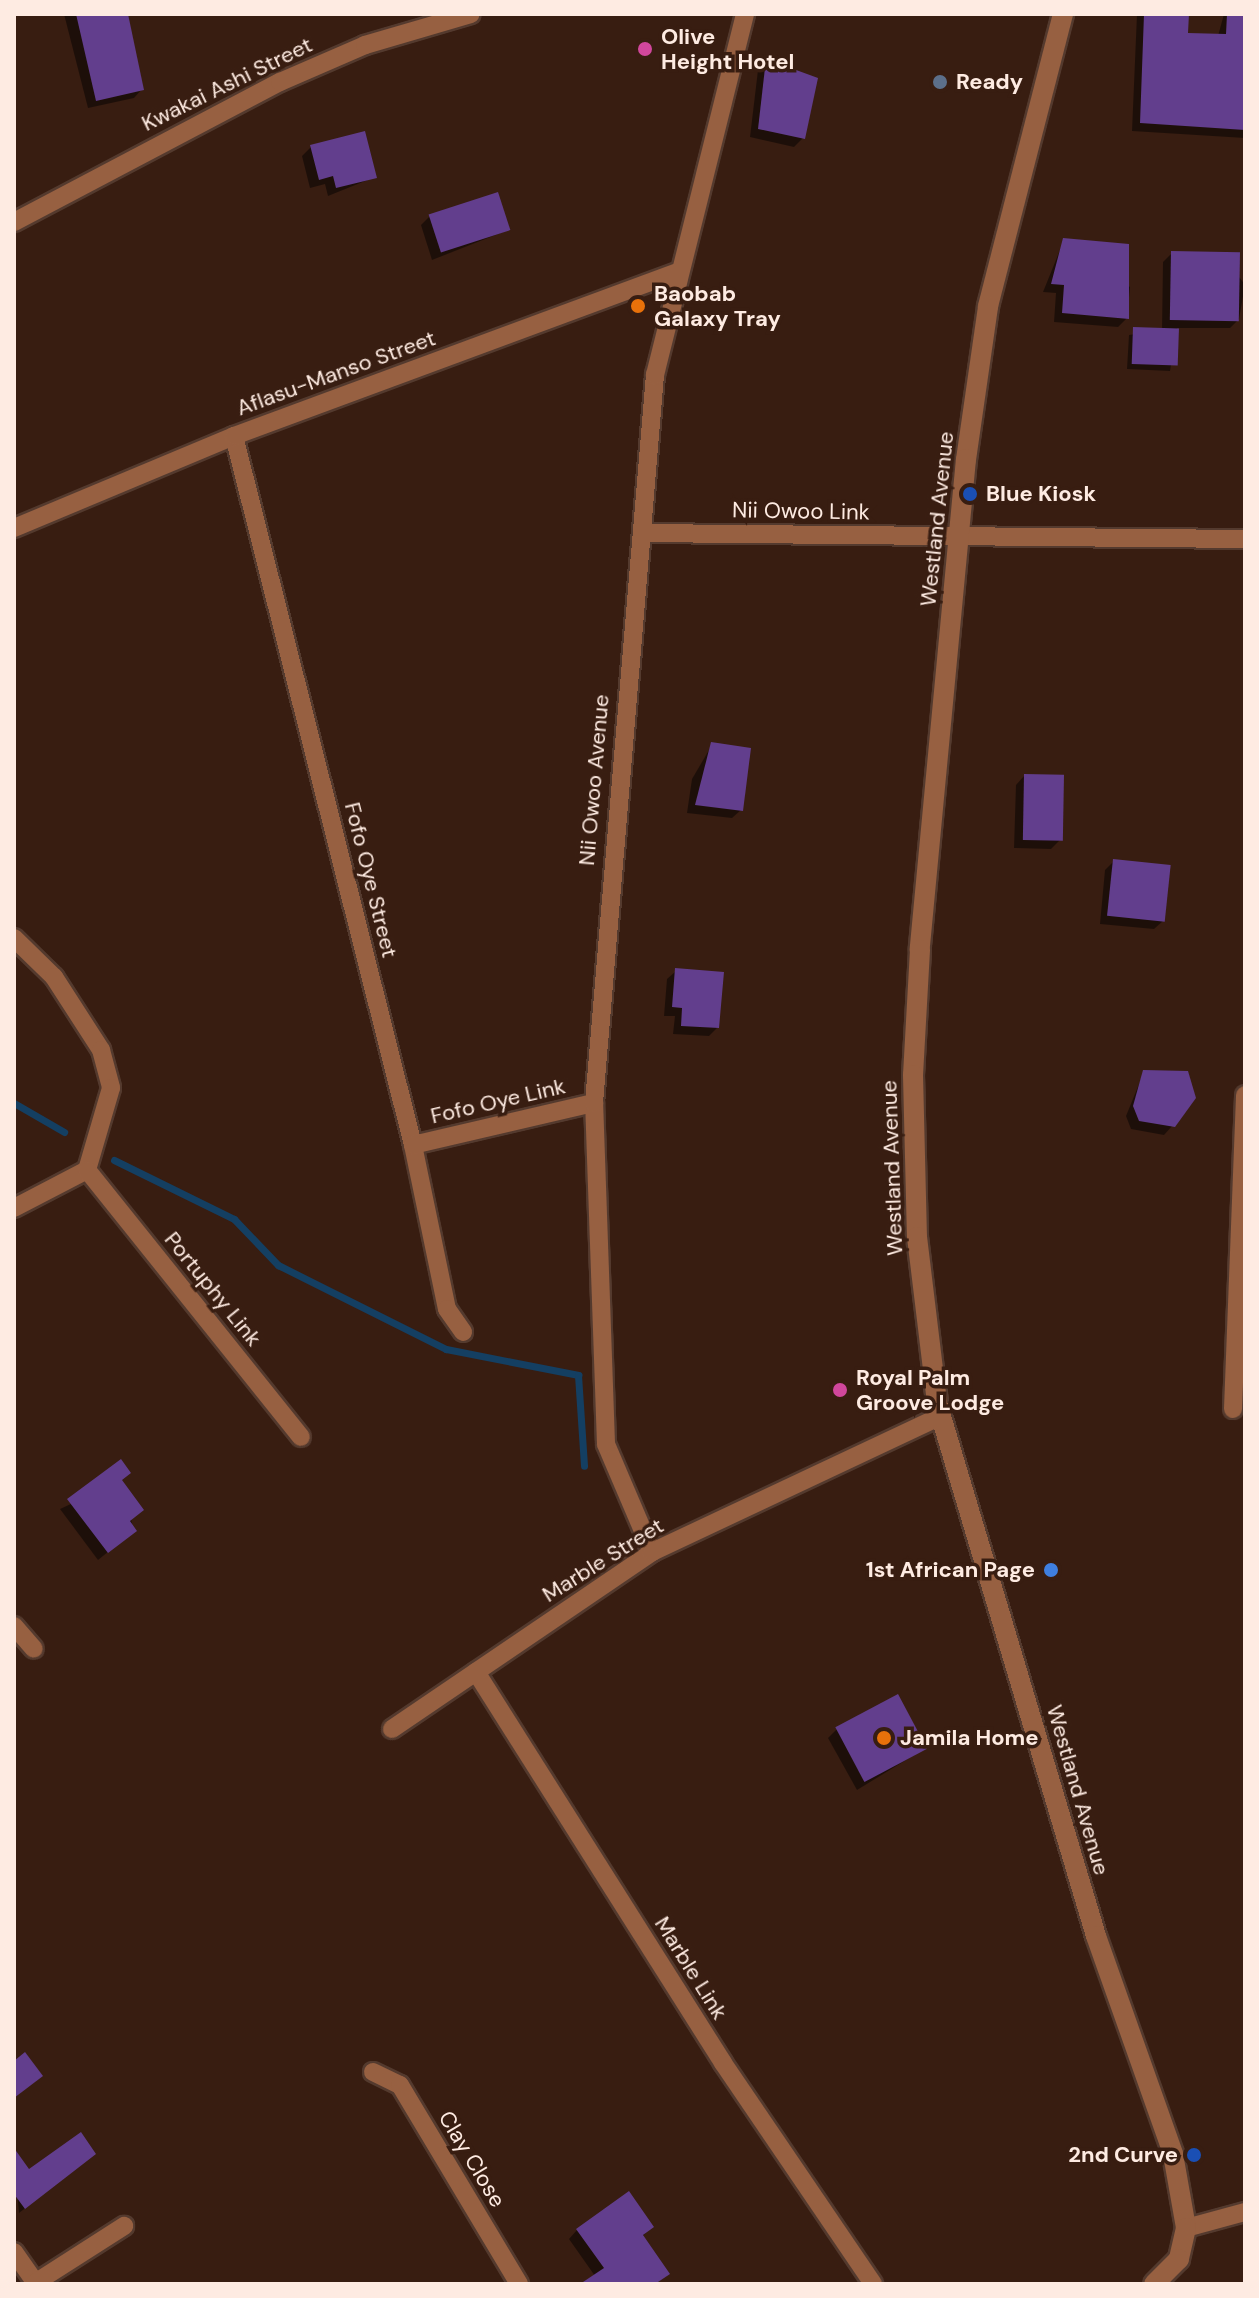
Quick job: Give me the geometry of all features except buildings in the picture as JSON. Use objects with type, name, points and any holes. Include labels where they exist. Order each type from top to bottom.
[{"type":"street","name":"Kwakai Ashi Street","points":[[14,222],[280,82],[365,45],[471,14]]},
{"type":"street","name":"Nii Owoo Avenue","points":[[652,1552],[606,1444],[594,1103],[655,375],[745,14]]},
{"type":"street","name":"Westland Avenue","points":[[1063,14],[988,307],[959,537],[913,1075],[917,1237],[941,1416],[1096,1936],[1173,2154],[1186,2228],[1179,2259],[1154,2284]]},
{"type":"street","name":"Aflasu-Manso Street","points":[[14,528],[234,436],[679,271]]},
{"type":"street","name":"Fofo Oye Street","points":[[234,436],[413,1145],[447,1309],[463,1332]]},
{"type":"street","name":"Nii Owoo Link","points":[[642,533],[1245,539]]},
{"type":"street","points":[[14,938],[54,977],[101,1050],[111,1088],[87,1170],[14,1208]]},
{"type":"street","points":[[1233,1409],[1245,1095]]},
{"type":"street","name":"Fofo Oye Link","points":[[413,1145],[594,1103]]},
{"type":"street","name":"Portuphy Link","points":[[87,1170],[301,1437]]},
{"type":"street","name":"Marble Street","points":[[392,1729],[652,1552],[941,1416]]},
{"type":"street","points":[[14,1626],[34,1649]]},
{"type":"street","name":"Marble Link","points":[[476,1672],[723,2063],[873,2284]]},
{"type":"street","name":"Clay Close","points":[[373,2072],[400,2085],[519,2284]]},
{"type":"street","points":[[1186,2228],[1245,2212]]},
{"type":"street","points":[[14,2252],[35,2283],[124,2226]]},
{"type":"waterway","points":[[14,1103],[64,1132]]},
{"type":"waterway","points":[[114,1160],[234,1219],[278,1265],[446,1349],[578,1375],[584,1466]]},
{"type":"place","name":"Olive Height Hotel","points":[[645,49]]},
{"type":"place","name":"Ready","points":[[940,82]]},
{"type":"place","name":"Baobab Galaxy Tray","points":[[638,306]]},
{"type":"place","name":"Blue Kiosk","points":[[970,494]]},
{"type":"place","name":"Royal Palm Groove Lodge","points":[[840,1390]]},
{"type":"place","name":"1st African Page","points":[[1051,1570]]},
{"type":"place","name":"Jamila Home","points":[[884,1738]]},
{"type":"place","name":"2nd Curve","points":[[1194,2155]]}]
